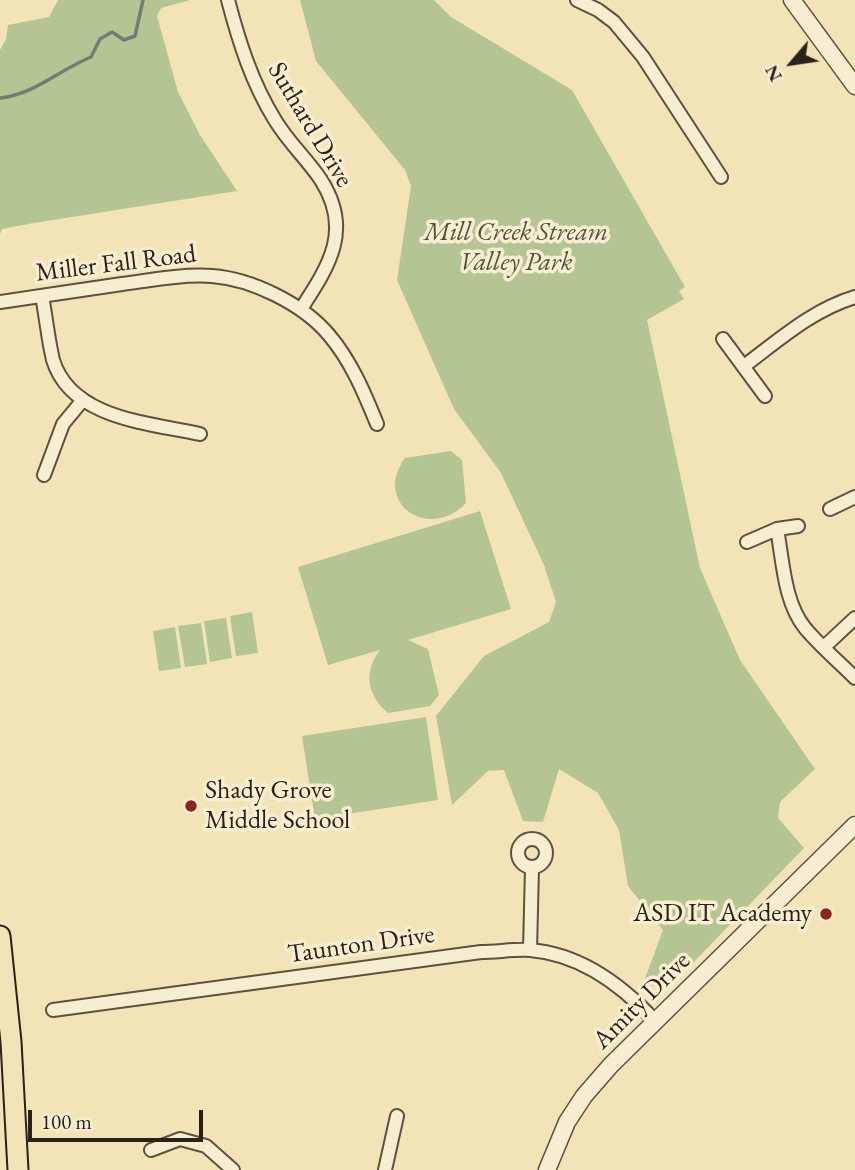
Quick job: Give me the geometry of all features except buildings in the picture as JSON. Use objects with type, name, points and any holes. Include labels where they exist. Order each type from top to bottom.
[{"type":"main road","points":[[0,936],[11,1042],[18,1170]]},
{"type":"street","name":"Suthard Drive","points":[[228,0],[250,75],[276,122],[320,180],[330,197],[335,216],[336,237],[329,266],[302,309]]},
{"type":"street","points":[[577,0],[598,10],[614,22],[643,57],[721,177]]},
{"type":"street","points":[[792,0],[855,86]]},
{"type":"street","name":"Miller Fall Road","points":[[0,302],[155,279],[211,276],[246,282],[302,309],[327,332],[341,350],[364,390],[377,424]]},
{"type":"street","points":[[42,296],[54,362],[82,401],[115,415],[200,434]]},
{"type":"street","points":[[744,366],[814,314],[831,304],[855,296]]},
{"type":"street","points":[[723,340],[765,396]]},
{"type":"street","points":[[44,475],[63,424],[82,401]]},
{"type":"street","points":[[830,509],[855,497]]},
{"type":"street","points":[[747,542],[777,529],[798,526]]},
{"type":"street","points":[[777,529],[788,592],[794,610],[804,627],[855,678]]},
{"type":"street","points":[[824,648],[855,618]]},
{"type":"street","name":"Amity Drive","points":[[547,1170],[567,1122],[584,1096],[655,1021],[854,829]]},
{"type":"street","points":[[530,950],[532,867]]},
{"type":"street","name":"Taunton Drive","points":[[53,1010],[481,952],[530,950],[564,957],[601,974],[637,1001],[655,1021]]},
{"type":"street","points":[[385,1170],[397,1116]]},
{"type":"street","points":[[151,1150],[180,1139],[193,1142],[206,1146],[233,1170]]},
{"type":"green space","points":[[58,0],[190,0],[161,8],[157,16],[178,92],[200,135],[237,191],[34,223],[2,229],[0,234],[0,50],[6,39],[8,25],[49,17]]},
{"type":"green space","name":"Mill Creek Stream Valley Park","points":[[300,0],[434,0],[451,17],[572,90],[685,287],[679,291],[684,299],[647,320],[700,568],[740,660],[815,769],[780,802],[778,818],[804,848],[690,966],[687,962],[661,987],[643,984],[663,930],[628,886],[619,830],[598,793],[559,769],[543,822],[523,821],[504,770],[488,771],[452,805],[436,716],[484,656],[549,622],[556,602],[544,565],[501,473],[454,409],[397,280],[411,186],[405,170],[316,61]]},
{"type":"green space","points":[[451,451],[462,460],[466,503],[451,514],[436,519],[422,518],[409,512],[400,502],[395,490],[397,474],[405,458]]},
{"type":"green space","points":[[480,511],[511,609],[408,640],[428,649],[439,695],[430,706],[388,713],[376,699],[370,683],[371,667],[380,650],[328,665],[298,567]]},
{"type":"green space","points":[[252,612],[258,653],[236,656],[230,616]]},
{"type":"green space","points":[[226,618],[232,658],[210,662],[204,621]]},
{"type":"green space","points":[[201,623],[207,664],[185,667],[178,626]]},
{"type":"green space","points":[[175,627],[181,668],[159,671],[153,631]]},
{"type":"green space","points":[[426,717],[438,800],[315,819],[302,736]]},
{"type":"waterway","points":[[0,98],[36,87],[91,57],[100,39],[112,32],[124,40],[135,36],[143,0]]},
{"type":"place","name":"Shady Grove Middle School","points":[[191,806]]},
{"type":"place","name":"ASD IT Academy","points":[[826,914]]}]
